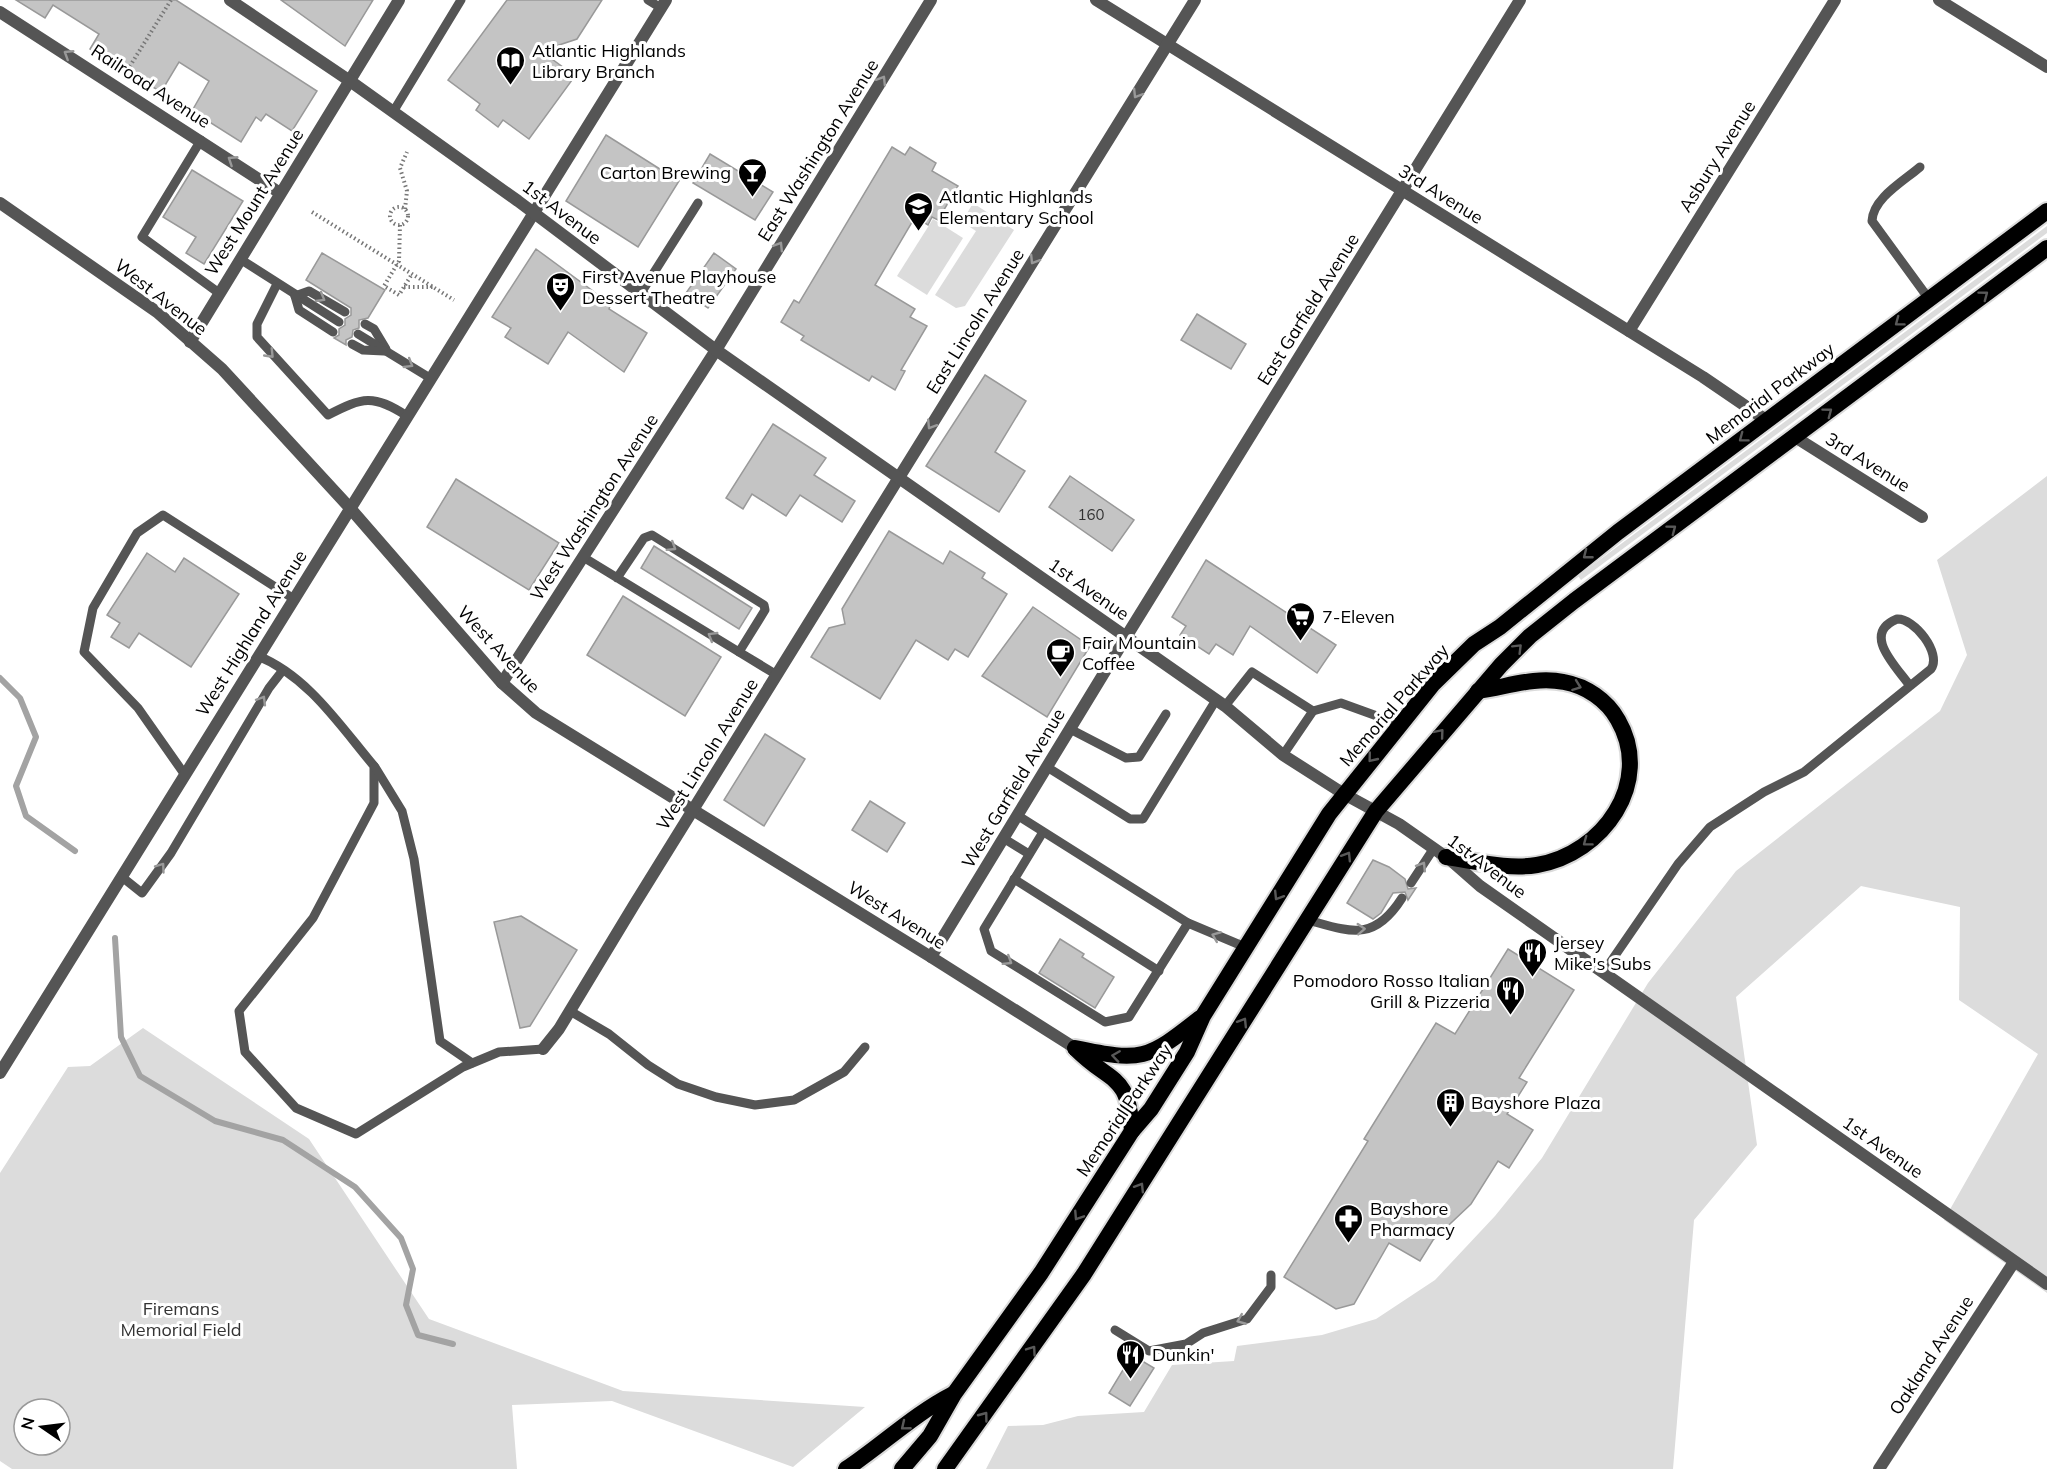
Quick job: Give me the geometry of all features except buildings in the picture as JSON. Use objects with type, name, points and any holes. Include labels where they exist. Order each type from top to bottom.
[{"type":"highway","name":"Memorial Parkway","points":[[902,1469],[930,1436],[954,1394],[1041,1273],[1132,1131],[1151,1109],[1187,1053],[1203,1016],[1245,947],[1344,794],[1399,724],[1474,644],[1500,627],[1618,532],[1766,420],[2047,211]]},
{"type":"highway","points":[[945,1469],[999,1398],[1084,1274],[1376,811],[1408,770],[1478,691],[1530,636],[2047,248]]},
{"type":"highway","points":[[1440,852],[1517,866],[1556,860],[1574,851],[1603,828],[1620,806],[1629,782],[1631,765],[1625,732],[1604,701],[1587,690],[1566,682],[1547,680],[1478,691]]},
{"type":"highway","points":[[1075,1048],[1121,1057],[1147,1055],[1161,1049],[1203,1016]]},
{"type":"highway","points":[[1075,1048],[1092,1065],[1124,1089],[1128,1098],[1132,1131]]},
{"type":"highway","points":[[846,1469],[892,1437],[930,1406],[954,1394]]},
{"type":"street","name":"1st Avenue","points":[[230,0],[350,81],[533,212],[716,350],[1221,703],[1282,755],[1440,852],[1480,886],[2047,1284]]},
{"type":"street","name":"West Mount Avenue","points":[[190,342],[399,0]]},
{"type":"street","name":"East Washington Avenue","points":[[716,350],[931,0]]},
{"type":"street","name":"3rd Avenue","points":[[1096,0],[1629,331],[1766,420]]},
{"type":"street","name":"East Lincoln Avenue","points":[[899,477],[1195,0]]},
{"type":"street","name":"East Garfield Avenue","points":[[1126,637],[1520,0]]},
{"type":"street","name":"Asbury Avenue","points":[[1629,331],[1835,0]]},
{"type":"street","points":[[1940,0],[2047,67]]},
{"type":"street","name":"West Highland Avenue","points":[[0,1073],[663,4]]},
{"type":"street","name":"Railroad Avenue","points":[[0,12],[280,193]]},
{"type":"street","name":"West Avenue","points":[[0,203],[114,280],[190,342],[250,397],[502,683],[536,713],[1075,1048]]},
{"type":"street","name":"West Washington Avenue","points":[[502,683],[716,350]]},
{"type":"street","name":"3rd Avenue","points":[[1795,437],[1922,517]]},
{"type":"street","name":"West Lincoln Avenue","points":[[543,1049],[570,1011],[899,477]]},
{"type":"street","name":"West Garfield Avenue","points":[[931,957],[1126,637]]},
{"type":"street","name":"Oakland Avenue","points":[[1879,1469],[2014,1262]]},
{"type":"lane","points":[[393,112],[461,0]]},
{"type":"lane","points":[[648,0],[663,4]]},
{"type":"lane","points":[[201,140],[141,237],[219,293]]},
{"type":"lane","points":[[1920,167],[1879,202],[1873,210],[1872,221],[1929,300]]},
{"type":"lane","points":[[641,294],[698,202]]},
{"type":"lane","points":[[240,259],[339,322]]},
{"type":"lane","points":[[277,284],[257,324],[257,338],[328,415],[350,403],[366,399],[390,405],[407,416]]},
{"type":"lane","points":[[295,296],[309,291],[345,312]]},
{"type":"lane","points":[[295,296],[299,310],[333,332]]},
{"type":"lane","points":[[365,324],[374,329],[387,351]]},
{"type":"lane","points":[[358,334],[430,378]]},
{"type":"lane","points":[[352,344],[363,350],[387,351]]},
{"type":"lane","points":[[185,775],[138,708],[84,652],[93,608],[137,532],[163,515],[294,599]]},
{"type":"lane","points":[[618,578],[644,538],[652,535],[764,605],[763,616],[739,652]]},
{"type":"lane","points":[[583,557],[777,675]]},
{"type":"lane","points":[[1603,973],[1677,864],[1710,827],[1764,792],[1804,772],[1931,669],[1935,660],[1932,650],[1911,623],[1897,619],[1883,629],[1879,639],[1883,650],[1910,686]]},
{"type":"lane","points":[[258,656],[283,670],[309,689],[375,766],[402,811],[414,859],[440,1041],[472,1063]]},
{"type":"lane","points":[[122,877],[142,893],[171,853],[269,688],[283,670]]},
{"type":"lane","points":[[1047,767],[1130,819],[1143,819],[1221,703],[1252,672],[1313,711]]},
{"type":"lane","points":[[1282,755],[1313,711],[1341,703],[1399,724]]},
{"type":"lane","points":[[1070,729],[1126,758],[1133,759],[1139,757],[1166,714]]},
{"type":"lane","points":[[375,766],[374,803],[313,918],[239,1011],[245,1052],[296,1108],[356,1134],[472,1063],[499,1052],[543,1049]]},
{"type":"lane","points":[[1017,815],[1188,923],[1245,947]]},
{"type":"lane","points":[[1043,832],[984,929],[991,951],[1105,1022],[1129,1017],[1188,923]]},
{"type":"lane","points":[[1004,838],[1029,854]]},
{"type":"lane","points":[[1411,883],[1440,852]]},
{"type":"lane","points":[[1014,879],[1159,971]]},
{"type":"lane","points":[[1308,920],[1351,930],[1372,929],[1389,917],[1402,898]]},
{"type":"lane","points":[[570,1011],[609,1034],[648,1065],[678,1083],[716,1097],[755,1105],[794,1100],[844,1072],[865,1047]]},
{"type":"lane","points":[[1114,1330],[1149,1351],[1186,1344],[1203,1333],[1247,1319],[1271,1287],[1271,1275]]},
{"type":"path","points":[[125,74],[171,0]]},
{"type":"path","points":[[400,225],[407,220],[405,209],[407,191],[400,168],[407,152]]},
{"type":"path","points":[[400,225],[392,222],[390,214],[396,208],[405,209]]},
{"type":"path","points":[[312,212],[454,300]]},
{"type":"path","points":[[400,225],[400,257],[384,286],[399,295],[412,274]]},
{"type":"path","points":[[404,287],[433,287]]},
{"type":"green space","points":[[973,203],[1014,230],[965,306],[956,308],[935,295],[976,231],[962,222]]},
{"type":"green space","points":[[933,219],[963,238],[927,295],[897,276]]},
{"type":"green space","points":[[2047,226],[2047,233],[1581,580],[1578,576]]},
{"type":"green space","points":[[2047,476],[2047,1293],[1944,1220],[2038,1054],[1959,1000],[1960,907],[1861,886],[1736,997],[1757,1145],[1694,1220],[1673,1469],[986,1469],[1008,1426],[1043,1425],[1078,1416],[1144,1412],[1172,1365],[1234,1361],[1237,1346],[1322,1335],[1376,1319],[1435,1280],[1495,1216],[1542,1158],[1648,983],[1736,871],[1940,711],[1967,655],[1937,560]]},
{"type":"green space","name":"Firemans Memorial Field","points":[[143,1028],[309,1139],[429,1319],[623,1391],[865,1407],[793,1467],[612,1401],[512,1405],[517,1469],[12,1469],[0,1461],[0,1173],[68,1067],[90,1066]]},
{"type":"waterway","points":[[0,678],[20,698],[36,737],[16,786],[26,816],[75,851]]},
{"type":"waterway","points":[[115,938],[121,1037],[140,1076],[215,1121],[283,1140],[355,1187],[401,1238],[413,1269],[406,1305],[418,1335],[453,1344]]},
{"type":"place","name":"Atlantic Highlands Library Branch","points":[[511,86]]},
{"type":"place","name":"Carton Brewing","points":[[752,198]]},
{"type":"place","name":"Atlantic Highlands Elementary School","points":[[918,232]]},
{"type":"place","name":"First Avenue Playhouse Dessert Theatre","points":[[561,312]]},
{"type":"place","name":"7-Eleven","points":[[1301,642]]},
{"type":"place","name":"Fair Mountain Coffee","points":[[1061,678]]},
{"type":"place","name":"Jersey Mike's Subs","points":[[1533,978]]},
{"type":"place","name":"Pomodoro Rosso Italian Grill & Pizzeria","points":[[1511,1016]]},
{"type":"place","name":"Bayshore Plaza","points":[[1450,1128]]},
{"type":"place","name":"Bayshore Pharmacy","points":[[1349,1244]]},
{"type":"place","name":"Dunkin'","points":[[1131,1380]]}]
